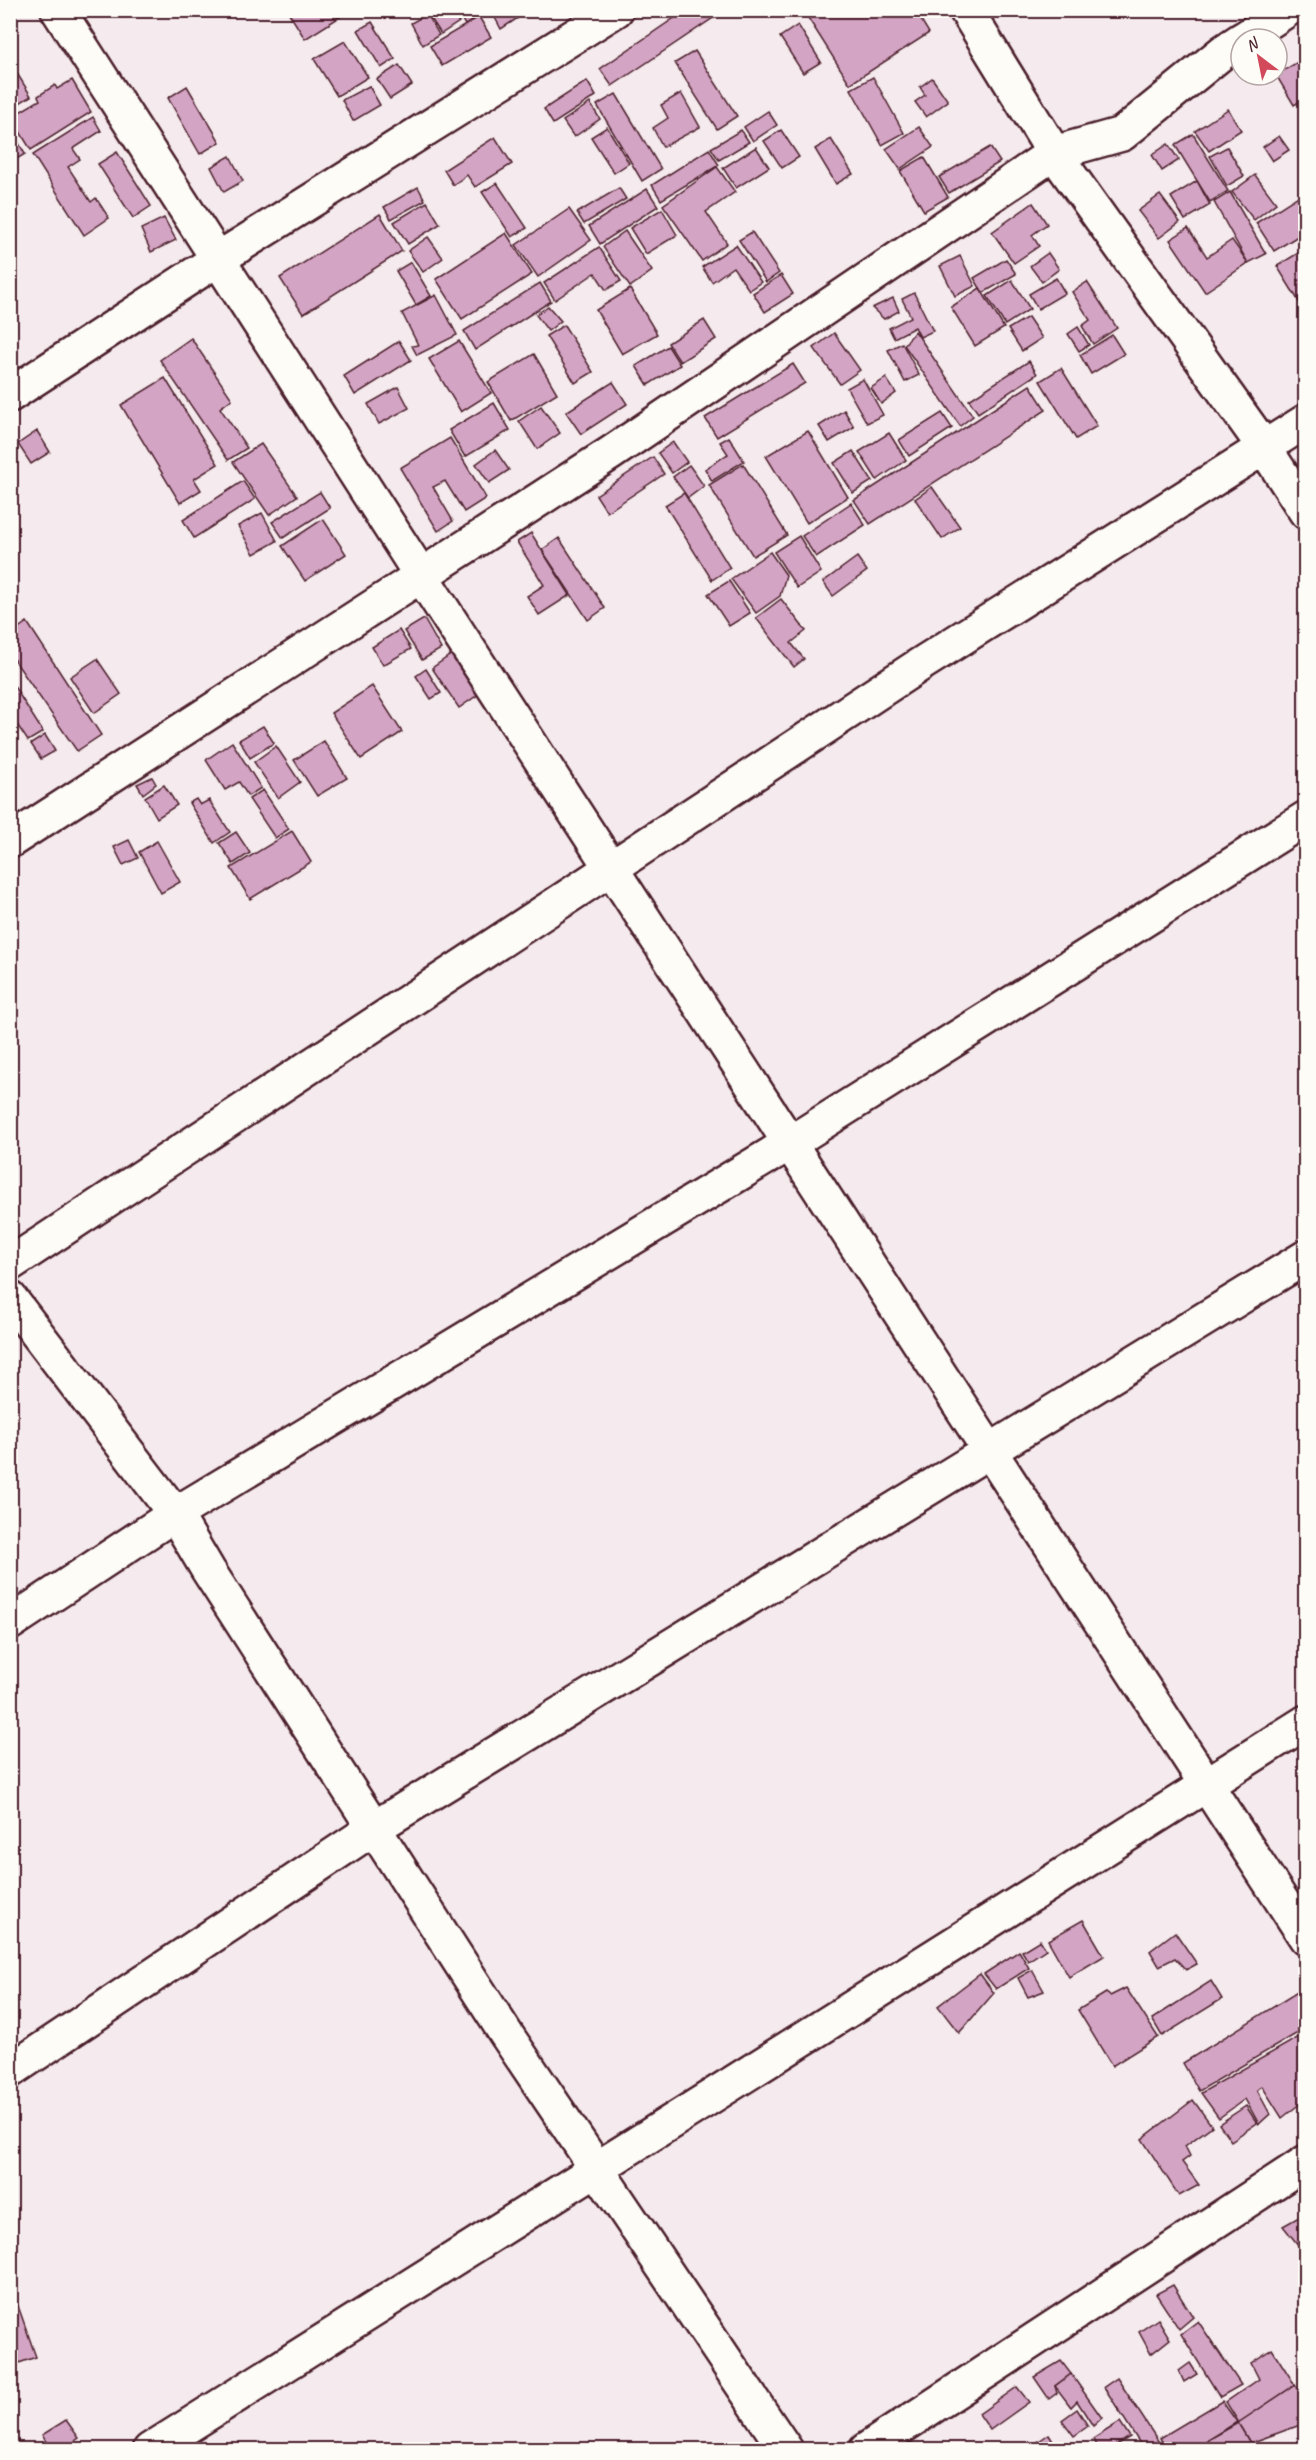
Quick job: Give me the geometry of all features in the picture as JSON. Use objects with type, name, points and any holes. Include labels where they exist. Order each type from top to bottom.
[{"type":"street","points":[[58,10],[422,577],[1305,1938]]},
{"type":"street","points":[[10,395],[218,259],[616,10]]},
{"type":"street","points":[[966,10],[1054,153],[1264,447],[1305,512]]},
{"type":"street","points":[[1262,27],[1287,10]]},
{"type":"street","points":[[10,841],[611,453],[1054,153],[1122,134],[1229,48]]},
{"type":"street","points":[[10,1264],[921,664],[1305,421]]},
{"type":"street","points":[[10,1623],[175,1514],[790,1143],[1305,818]]},
{"type":"street","points":[[10,2071],[374,1828],[1305,1257]]},
{"type":"street","points":[[10,1298],[175,1514],[208,1570],[506,2034],[786,2450]]},
{"type":"street","points":[[150,2450],[1305,1722]]},
{"type":"street","points":[[866,2450],[1305,2162]]},
{"type":"building","points":[[287,10],[351,10],[305,39]]},
{"type":"building","points":[[433,10],[451,10],[459,22],[441,34],[428,14]]},
{"type":"building","points":[[470,10],[475,19],[465,25],[458,13]]},
{"type":"building","points":[[491,10],[530,10],[501,29]]},
{"type":"building","points":[[686,10],[716,10],[719,14],[612,86],[600,69]]},
{"type":"building","points":[[803,10],[915,10],[929,33],[850,84]]},
{"type":"building","points":[[427,14],[439,35],[423,45],[411,23]]},
{"type":"building","points":[[479,17],[491,37],[442,66],[430,46]]},
{"type":"building","points":[[372,22],[395,59],[381,68],[358,30]]},
{"type":"building","points":[[798,25],[821,62],[803,73],[780,37]]},
{"type":"building","points":[[345,41],[368,77],[337,96],[314,59]]},
{"type":"building","points":[[695,51],[737,116],[717,129],[675,63]]},
{"type":"building","points":[[1306,57],[1306,98],[1294,105],[1283,87],[1289,87],[1289,67]]},
{"type":"building","points":[[10,62],[31,96],[10,109]]},
{"type":"building","points":[[399,65],[412,85],[390,99],[377,79]]},
{"type":"building","points":[[873,77],[904,133],[882,145],[851,89]]},
{"type":"building","points":[[932,78],[948,101],[926,117],[915,102],[925,95],[920,87]]},
{"type":"building","points":[[72,80],[91,112],[31,150],[11,117],[40,100],[38,96],[55,85],[57,89]]},
{"type":"building","points":[[587,81],[596,96],[553,124],[544,109]]},
{"type":"building","points":[[187,86],[220,142],[200,154],[168,98]]},
{"type":"building","points":[[369,86],[380,105],[353,121],[342,100]]},
{"type":"building","points":[[681,93],[700,127],[663,147],[653,128],[668,118],[661,105]]},
{"type":"building","points":[[616,94],[661,169],[642,181],[597,105]]},
{"type":"building","points":[[590,103],[600,119],[574,137],[563,121]]},
{"type":"building","points":[[1228,109],[1241,130],[1209,151],[1195,131]]},
{"type":"building","points":[[768,111],[777,125],[753,141],[744,127]]},
{"type":"building","points":[[93,117],[101,131],[73,149],[80,159],[68,167],[91,202],[96,198],[109,218],[84,235],[33,155]]},
{"type":"building","points":[[607,127],[629,163],[614,173],[591,137]]},
{"type":"building","points":[[919,127],[933,147],[900,169],[886,149]]},
{"type":"building","points":[[10,128],[25,154],[10,163]]},
{"type":"building","points":[[741,130],[749,142],[719,160],[711,148]]},
{"type":"building","points":[[781,130],[799,157],[782,168],[764,141]]},
{"type":"building","points":[[1193,134],[1228,191],[1210,202],[1175,145]]},
{"type":"building","points":[[1279,136],[1289,150],[1272,161],[1263,147]]},
{"type":"building","points":[[495,137],[512,164],[475,187],[467,175],[453,185],[444,170]]},
{"type":"building","points":[[831,139],[853,174],[836,184],[815,149]]},
{"type":"building","points":[[1168,144],[1179,160],[1162,171],[1152,155]]},
{"type":"building","points":[[756,147],[769,167],[736,188],[723,168]]},
{"type":"building","points":[[990,147],[1000,162],[949,193],[939,177]]},
{"type":"building","points":[[1227,147],[1244,176],[1227,186],[1210,156]]},
{"type":"building","points":[[709,149],[719,165],[661,200],[652,185]]},
{"type":"building","points":[[117,152],[151,206],[133,218],[98,164]]},
{"type":"building","points":[[230,156],[243,181],[224,192],[211,167]]},
{"type":"building","points":[[924,157],[948,197],[924,211],[900,171]]},
{"type":"building","points":[[717,167],[735,192],[706,212],[727,243],[702,261],[663,205]]},
{"type":"building","points":[[1255,175],[1276,203],[1254,220],[1232,192]]},
{"type":"building","points":[[1197,181],[1210,205],[1185,220],[1171,197]]},
{"type":"building","points":[[497,183],[527,228],[512,237],[482,192]]},
{"type":"building","points":[[418,187],[425,200],[391,219],[384,207]]},
{"type":"building","points":[[619,188],[626,199],[584,224],[577,213]]},
{"type":"building","points":[[647,189],[658,206],[600,244],[589,226]]},
{"type":"building","points":[[1306,191],[1306,231],[1274,251],[1256,223]]},
{"type":"building","points":[[1230,192],[1266,254],[1248,263],[1214,202]]},
{"type":"building","points":[[1160,195],[1180,222],[1159,238],[1138,211]]},
{"type":"building","points":[[427,202],[440,224],[408,244],[394,222]]},
{"type":"building","points":[[1033,203],[1047,224],[1032,235],[1039,246],[1014,263],[992,232]]},
{"type":"building","points":[[569,209],[591,240],[538,277],[516,245]]},
{"type":"building","points":[[662,209],[677,235],[646,254],[630,228]]},
{"type":"building","points":[[380,214],[402,251],[303,314],[280,278]]},
{"type":"building","points":[[164,218],[176,240],[151,252],[141,229]]},
{"type":"building","points":[[1188,228],[1207,257],[1232,240],[1248,263],[1205,292],[1170,240]]},
{"type":"building","points":[[625,231],[652,271],[630,287],[603,247]]},
{"type":"building","points":[[752,232],[779,273],[766,282],[739,240]]},
{"type":"building","points":[[506,233],[532,274],[462,319],[436,279]]},
{"type":"building","points":[[428,237],[443,258],[423,272],[408,251]]},
{"type":"building","points":[[736,245],[761,282],[749,290],[733,267],[712,282],[702,267]]},
{"type":"building","points":[[599,247],[621,281],[606,290],[595,273],[555,300],[544,283]]},
{"type":"building","points":[[1303,250],[1306,255],[1306,313],[1277,266]]},
{"type":"building","points":[[1048,253],[1059,269],[1042,282],[1030,266]]},
{"type":"building","points":[[960,256],[975,286],[955,296],[940,266]]},
{"type":"building","points":[[1006,259],[1016,274],[983,293],[974,278]]},
{"type":"building","points":[[411,262],[431,296],[416,305],[396,271]]},
{"type":"building","points":[[781,275],[793,294],[765,312],[753,293]]},
{"type":"building","points":[[1056,278],[1065,293],[1038,309],[1029,294]]},
{"type":"building","points":[[1012,280],[1030,309],[1005,325],[987,296]]},
{"type":"building","points":[[1087,282],[1117,328],[1093,344],[1082,326],[1090,320],[1072,292]]},
{"type":"building","points":[[540,283],[551,301],[475,350],[464,331]]},
{"type":"building","points":[[980,288],[1004,328],[975,346],[951,307]]},
{"type":"building","points":[[630,289],[657,334],[622,354],[596,310]]},
{"type":"building","points":[[914,293],[933,331],[920,337],[915,327],[894,338],[889,328],[911,317],[902,299]]},
{"type":"building","points":[[436,295],[457,335],[417,355],[412,346],[418,345],[402,313]]},
{"type":"building","points":[[893,298],[899,311],[884,319],[872,308]]},
{"type":"building","points":[[548,306],[561,321],[548,331],[536,315]]},
{"type":"building","points":[[1028,317],[1042,338],[1022,351],[1008,329]]},
{"type":"building","points":[[704,320],[716,339],[680,362],[668,343]]},
{"type":"building","points":[[564,325],[593,372],[575,383],[546,336]]},
{"type":"building","points":[[1078,327],[1089,345],[1079,351],[1068,334]]},
{"type":"building","points":[[915,331],[973,416],[960,426],[904,345]]},
{"type":"building","points":[[834,333],[860,370],[840,384],[814,348]]},
{"type":"building","points":[[1112,335],[1124,354],[1091,374],[1080,355]]},
{"type":"building","points":[[191,338],[232,399],[220,408],[247,448],[228,460],[160,360]]},
{"type":"building","points":[[399,341],[411,360],[355,395],[344,376]]},
{"type":"building","points":[[459,341],[491,393],[461,412],[429,359]]},
{"type":"building","points":[[902,343],[919,375],[905,382],[888,350]]},
{"type":"building","points":[[668,346],[680,365],[648,385],[636,366]]},
{"type":"building","points":[[534,354],[557,393],[511,421],[488,382]]},
{"type":"building","points":[[1029,361],[1037,374],[978,413],[969,400]]},
{"type":"building","points":[[793,364],[805,383],[717,437],[705,418]]},
{"type":"building","points":[[1061,368],[1097,426],[1076,439],[1040,381]]},
{"type":"building","points":[[165,378],[218,464],[194,479],[201,490],[180,503],[121,405]]},
{"type":"building","points":[[886,378],[896,393],[881,404],[871,388]]},
{"type":"building","points":[[863,379],[883,415],[867,423],[847,388]]},
{"type":"building","points":[[613,382],[627,404],[581,434],[566,412]]},
{"type":"building","points":[[1030,385],[1046,410],[870,524],[854,500]]},
{"type":"building","points":[[398,387],[409,408],[379,424],[368,404]]},
{"type":"building","points":[[494,403],[510,430],[465,457],[449,430]]},
{"type":"building","points":[[541,406],[560,433],[537,449],[519,421]]},
{"type":"building","points":[[844,410],[854,427],[829,442],[819,426]]},
{"type":"building","points":[[942,413],[952,428],[909,456],[899,440]]},
{"type":"building","points":[[37,431],[50,452],[31,464],[18,444]]},
{"type":"building","points":[[808,431],[848,497],[807,523],[766,456]]},
{"type":"building","points":[[889,433],[906,460],[877,480],[859,452]]},
{"type":"building","points":[[729,437],[744,461],[712,481],[705,469],[728,454],[720,442]]},
{"type":"building","points":[[450,438],[486,498],[464,512],[445,481],[433,487],[453,521],[438,531],[400,468]]},
{"type":"building","points":[[673,442],[687,462],[672,473],[658,453]]},
{"type":"building","points":[[261,444],[297,496],[269,515],[233,462]]},
{"type":"building","points":[[495,450],[509,470],[489,483],[476,464]]},
{"type":"building","points":[[853,451],[872,481],[853,493],[834,463]]},
{"type":"building","points":[[653,457],[664,474],[607,512],[596,495]]},
{"type":"building","points":[[743,464],[787,535],[753,556],[709,485]]},
{"type":"building","points":[[689,465],[704,486],[688,498],[673,477]]},
{"type":"building","points":[[243,481],[255,499],[194,538],[183,520]]},
{"type":"building","points":[[932,487],[960,527],[942,539],[915,499]]},
{"type":"building","points":[[320,492],[330,508],[283,538],[272,522]]},
{"type":"building","points":[[684,493],[730,568],[712,580],[665,505]]},
{"type":"building","points":[[851,503],[865,525],[816,557],[802,536]]},
{"type":"building","points":[[262,513],[277,541],[254,554],[238,526]]},
{"type":"building","points":[[323,519],[346,554],[305,581],[282,546]]},
{"type":"building","points":[[531,533],[570,595],[539,615],[527,596],[544,585],[517,542]]},
{"type":"building","points":[[799,536],[821,572],[797,588],[774,552]]},
{"type":"building","points":[[559,538],[605,608],[588,620],[542,550]]},
{"type":"building","points":[[770,552],[786,575],[780,596],[756,613],[731,579]]},
{"type":"building","points":[[857,557],[867,571],[833,596],[823,582]]},
{"type":"building","points":[[729,581],[750,613],[729,626],[708,594]]},
{"type":"building","points":[[781,599],[806,631],[791,643],[804,659],[794,667],[756,618]]},
{"type":"building","points":[[424,619],[441,649],[422,660],[404,631]]},
{"type":"building","points":[[27,622],[101,735],[77,751],[10,654],[10,634]]},
{"type":"building","points":[[399,630],[411,649],[383,665],[372,647]]},
{"type":"building","points":[[452,654],[479,694],[459,708],[432,668]]},
{"type":"building","points":[[97,659],[121,694],[94,713],[70,677]]},
{"type":"building","points":[[426,669],[441,693],[431,699],[416,676]]},
{"type":"building","points":[[10,680],[43,732],[28,741],[10,714]]},
{"type":"building","points":[[372,686],[402,732],[361,759],[331,713]]},
{"type":"building","points":[[263,726],[274,743],[250,758],[239,740]]},
{"type":"building","points":[[45,735],[55,751],[41,759],[31,744]]},
{"type":"building","points":[[324,741],[347,778],[317,796],[294,760]]},
{"type":"building","points":[[232,742],[261,788],[248,796],[239,782],[225,790],[206,760]]},
{"type":"building","points":[[276,746],[300,782],[278,798],[254,762]]},
{"type":"building","points":[[152,777],[156,784],[143,794],[137,784]]},
{"type":"building","points":[[164,785],[177,805],[157,818],[145,797]]},
{"type":"building","points":[[263,790],[289,829],[275,838],[249,799]]},
{"type":"building","points":[[196,799],[200,805],[209,800],[230,832],[214,843],[189,803]]},
{"type":"building","points":[[292,831],[311,862],[250,899],[231,868]]},
{"type":"building","points":[[236,832],[250,853],[233,864],[219,843]]},
{"type":"building","points":[[129,840],[138,858],[123,865],[114,847]]},
{"type":"building","points":[[157,841],[180,882],[161,893],[139,852]]},
{"type":"building","points":[[1083,1920],[1104,1956],[1069,1977],[1048,1940]]},
{"type":"building","points":[[1175,1932],[1197,1964],[1186,1970],[1175,1958],[1159,1966],[1150,1951]]},
{"type":"building","points":[[1040,1940],[1046,1949],[1028,1961],[1022,1951]]},
{"type":"building","points":[[1019,1951],[1029,1968],[996,1989],[984,1974]]},
{"type":"building","points":[[1032,1970],[1044,1991],[1028,1997],[1018,1978]]},
{"type":"building","points":[[980,1974],[994,1993],[959,2033],[938,2006]]},
{"type":"building","points":[[1211,1981],[1222,1999],[1162,2036],[1152,2019]]},
{"type":"building","points":[[1126,1988],[1158,2037],[1112,2066],[1078,2010],[1106,1993],[1110,1996]]},
{"type":"building","points":[[1299,1991],[1306,2000],[1306,2028],[1199,2091],[1183,2063]]},
{"type":"building","points":[[1306,2033],[1306,2099],[1282,2118],[1262,2086],[1257,2090],[1270,2114],[1259,2124],[1245,2099],[1219,2118],[1201,2093]]},
{"type":"building","points":[[1193,2100],[1212,2126],[1185,2146],[1190,2156],[1182,2162],[1199,2185],[1179,2196],[1142,2139]]},
{"type":"building","points":[[1246,2106],[1257,2123],[1231,2141],[1219,2124]]},
{"type":"building","points":[[1306,2213],[1306,2242],[1299,2246],[1283,2226]]},
{"type":"building","points":[[10,2283],[36,2357],[19,2363],[10,2339]]},
{"type":"building","points":[[1173,2285],[1193,2317],[1179,2329],[1156,2294]]},
{"type":"building","points":[[1158,2319],[1170,2339],[1151,2354],[1139,2332]]},
{"type":"building","points":[[1198,2321],[1241,2385],[1220,2397],[1181,2334]]},
{"type":"building","points":[[1272,2349],[1295,2385],[1239,2423],[1226,2402],[1259,2379],[1251,2363]]},
{"type":"building","points":[[1061,2361],[1071,2374],[1055,2386],[1057,2393],[1049,2399],[1034,2377]]},
{"type":"building","points":[[1190,2363],[1197,2374],[1184,2382],[1179,2371]]},
{"type":"building","points":[[1071,2374],[1102,2418],[1093,2426],[1077,2401],[1071,2407],[1055,2386]]},
{"type":"building","points":[[1117,2378],[1164,2450],[1144,2450],[1104,2387]]},
{"type":"building","points":[[1295,2385],[1306,2400],[1306,2423],[1250,2443],[1238,2423]]},
{"type":"building","points":[[1017,2387],[1029,2402],[990,2430],[979,2414]]},
{"type":"building","points":[[1222,2401],[1237,2422],[1193,2450],[1167,2450],[1160,2438]]},
{"type":"building","points":[[1077,2409],[1088,2426],[1074,2436],[1062,2420]]},
{"type":"building","points":[[66,2420],[79,2438],[62,2450],[51,2450],[42,2435]]},
{"type":"building","points":[[1120,2422],[1130,2437],[1108,2450],[1098,2450],[1093,2439]]},
{"type":"building","points":[[1238,2423],[1250,2443],[1243,2450],[1214,2450],[1208,2440]]},
{"type":"building","points":[[1049,2434],[1059,2450],[1026,2450]]}]
